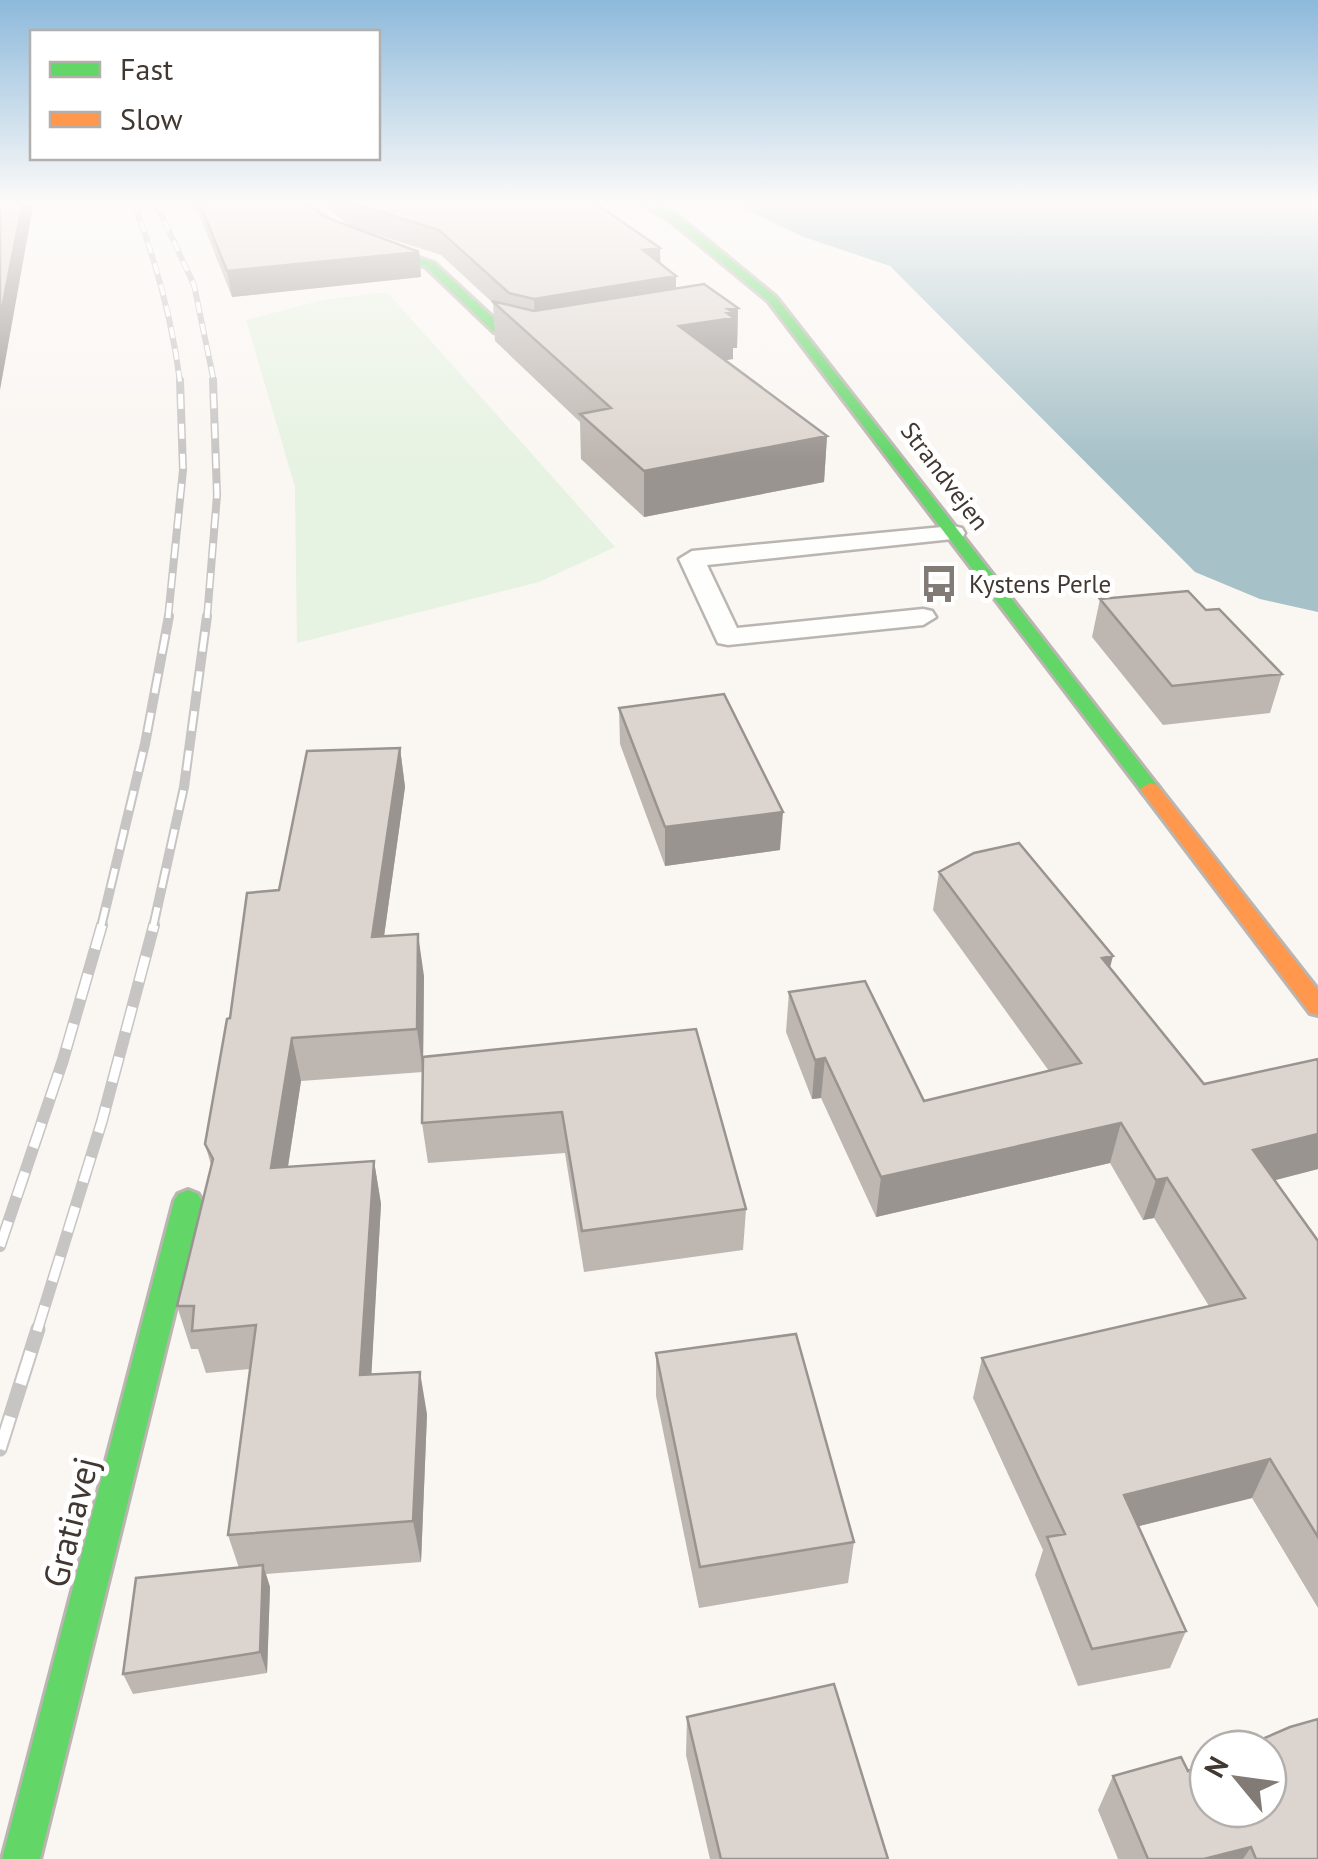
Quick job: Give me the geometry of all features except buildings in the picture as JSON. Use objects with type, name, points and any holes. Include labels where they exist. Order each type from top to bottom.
[{"type":"main road","points":[[454,288],[498,329],[535,338],[590,329]]},
{"type":"main road","name":"Strandvejen","points":[[759,288],[772,298],[1318,1008]]},
{"type":"main road","points":[[735,305],[772,298]]},
{"type":"main road","name":"Gratiavej","points":[[21,1859],[188,1202]]},
{"type":"lane","points":[[922,617],[728,637],[692,559],[953,533]]},
{"type":"green space","points":[[387,292],[615,547],[539,582],[297,643],[295,487],[246,320],[323,300]]},
{"type":"water","points":[[912,288],[1318,288],[1318,612],[1260,599],[1195,572]]},
{"type":"railway","points":[[161,288],[180,382]]},
{"type":"railway","points":[[195,288],[214,382]]},
{"type":"railway","points":[[168,618],[183,470],[180,380]]},
{"type":"railway","points":[[207,618],[217,495],[213,380]]},
{"type":"railway","points":[[101,927],[145,744],[169,616]]},
{"type":"railway","points":[[153,927],[184,787],[207,616]]},
{"type":"railway","points":[[0,1246],[63,1060],[102,925]]},
{"type":"railway","points":[[37,1331],[102,1121],[154,925]]},
{"type":"railway","points":[[0,1449],[38,1329]]},
{"type":"traffic: fast","points":[[454,288],[498,329],[535,339],[567,333]]},
{"type":"traffic: fast","points":[[758,288],[772,299],[1150,789]]},
{"type":"traffic: fast","points":[[21,1859],[188,1201]]},
{"type":"traffic: slow","points":[[1150,789],[1318,1007]]},
{"type":"place","name":"Kystens Perle","points":[[939,584]]}]
